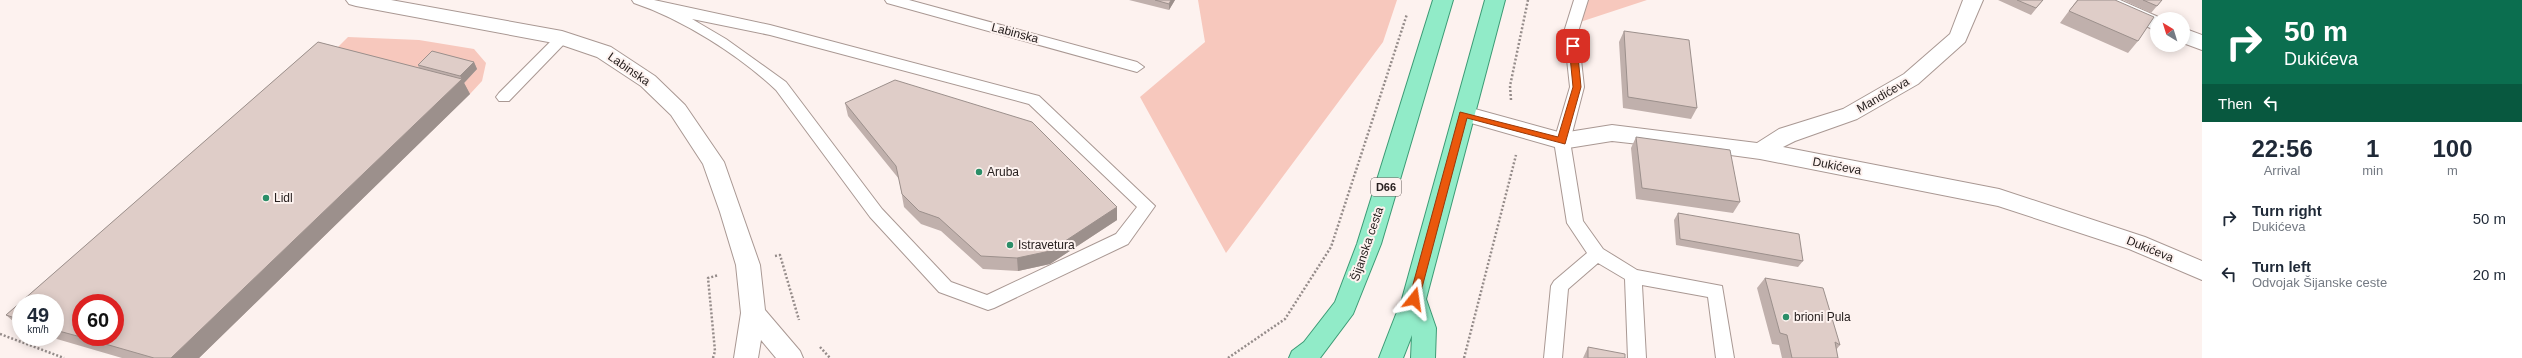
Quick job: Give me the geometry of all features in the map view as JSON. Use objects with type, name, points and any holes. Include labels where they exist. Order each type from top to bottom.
[{"type":"main road","name":"Šijanska cesta","points":[[1301,358],[1313,349],[1345,307],[1369,244],[1443,0]]},
{"type":"main road","points":[[1391,358],[1414,299],[1495,0]]},
{"type":"main road","points":[[1414,299],[1423,319],[1425,351],[1423,358]]},
{"type":"street","name":"Labinska","points":[[356,0],[395,4],[562,38],[604,52],[648,81],[678,110],[713,162],[731,212],[748,265],[753,313],[746,358]]},
{"type":"street","name":"Mandićeva","points":[[1760,151],[1787,135],[1850,114],[1911,79],[1958,37],[1973,0]]},
{"type":"street","points":[[2103,0],[2150,21]]},
{"type":"street","points":[[2190,38],[2202,43]]},
{"type":"street","name":"Dukićeva","points":[[1464,114],[1562,141],[1612,133],[1760,151],[1999,198],[2137,243],[2202,271]]},
{"type":"street","points":[[753,313],[791,358]]},
{"type":"lane","points":[[639,0],[664,8],[770,30],[1034,100],[1147,206],[1122,239],[988,303],[945,287],[876,213],[781,86],[757,64],[664,8]]},
{"type":"lane","name":"Labinska","points":[[892,0],[1137,67]]},
{"type":"lane","points":[[1581,0],[1571,32],[1577,87],[1562,141],[1575,223],[1597,254],[1633,276],[1716,291],[1725,358]]},
{"type":"lane","points":[[504,97],[562,38]]},
{"type":"lane","points":[[1553,358],[1560,286],[1597,254]]},
{"type":"lane","points":[[1633,276],[1637,358]]},
{"type":"path","points":[[1510,86],[1528,0]]},
{"type":"path","points":[[1228,358],[1285,319],[1331,247],[1405,20]]},
{"type":"path","points":[[1464,358],[1516,155]]},
{"type":"path","points":[[780,254],[800,326]]},
{"type":"path","points":[[708,278],[715,351],[713,358]]},
{"type":"path","points":[[0,334],[64,358]]},
{"type":"path","points":[[815,342],[830,358]]},
{"type":"shaded area","points":[[1198,0],[1397,0],[1383,42],[1226,253],[1140,97],[1205,42]]},
{"type":"shaded area","points":[[1576,0],[1647,0],[1571,25]]},
{"type":"shaded area","points":[[348,37],[419,40],[474,49],[486,63],[482,81],[470,94],[328,57]]},
{"type":"building","points":[[1155,0],[1171,0],[1169,4]]},
{"type":"building","points":[[2017,0],[2043,0],[2036,8]]},
{"type":"building","points":[[2078,0],[2115,0],[2150,15],[2150,23],[2138,41],[2069,11]]},
{"type":"building","points":[[2143,0],[2162,0],[2157,6]]},
{"type":"building","points":[[1624,31],[1689,40],[1697,108],[1628,97]]},
{"type":"building","name":"Lidl","points":[[318,42],[462,79],[171,358],[154,358],[112,346],[124,346],[124,294],[72,294],[72,335],[64,332],[64,294],[30,294]]},
{"type":"building","points":[[432,51],[474,62],[460,76],[418,65]]},
{"type":"building","points":[[895,80],[1032,122],[1117,207],[1050,251],[1017,258],[981,256],[939,218],[919,211],[902,194],[896,166],[845,103]]},
{"type":"building","points":[[1636,137],[1730,150],[1740,202],[1642,188]]},
{"type":"building","points":[[1678,213],[1799,234],[1803,261],[1680,239]]},
{"type":"building","points":[[1765,278],[1823,288],[1840,345],[1835,342],[1838,358],[1792,358],[1787,335],[1780,333]]},
{"type":"building","name":"Lidl","points":[[12,310],[12,317],[6,315]]},
{"type":"building","points":[[1588,347],[1625,354],[1625,358],[1588,358]]},
{"type":"place","name":"Aruba","points":[[979,172]]},
{"type":"place","name":"Lidl","points":[[266,198]]},
{"type":"place","name":"Istravetura","points":[[1010,245]]},
{"type":"place","name":"brioni Pula","points":[[1786,317]]},
{"type":"route","points":[[1414,299],[1464,114],[1562,141],[1577,87],[1573,46]]}]
